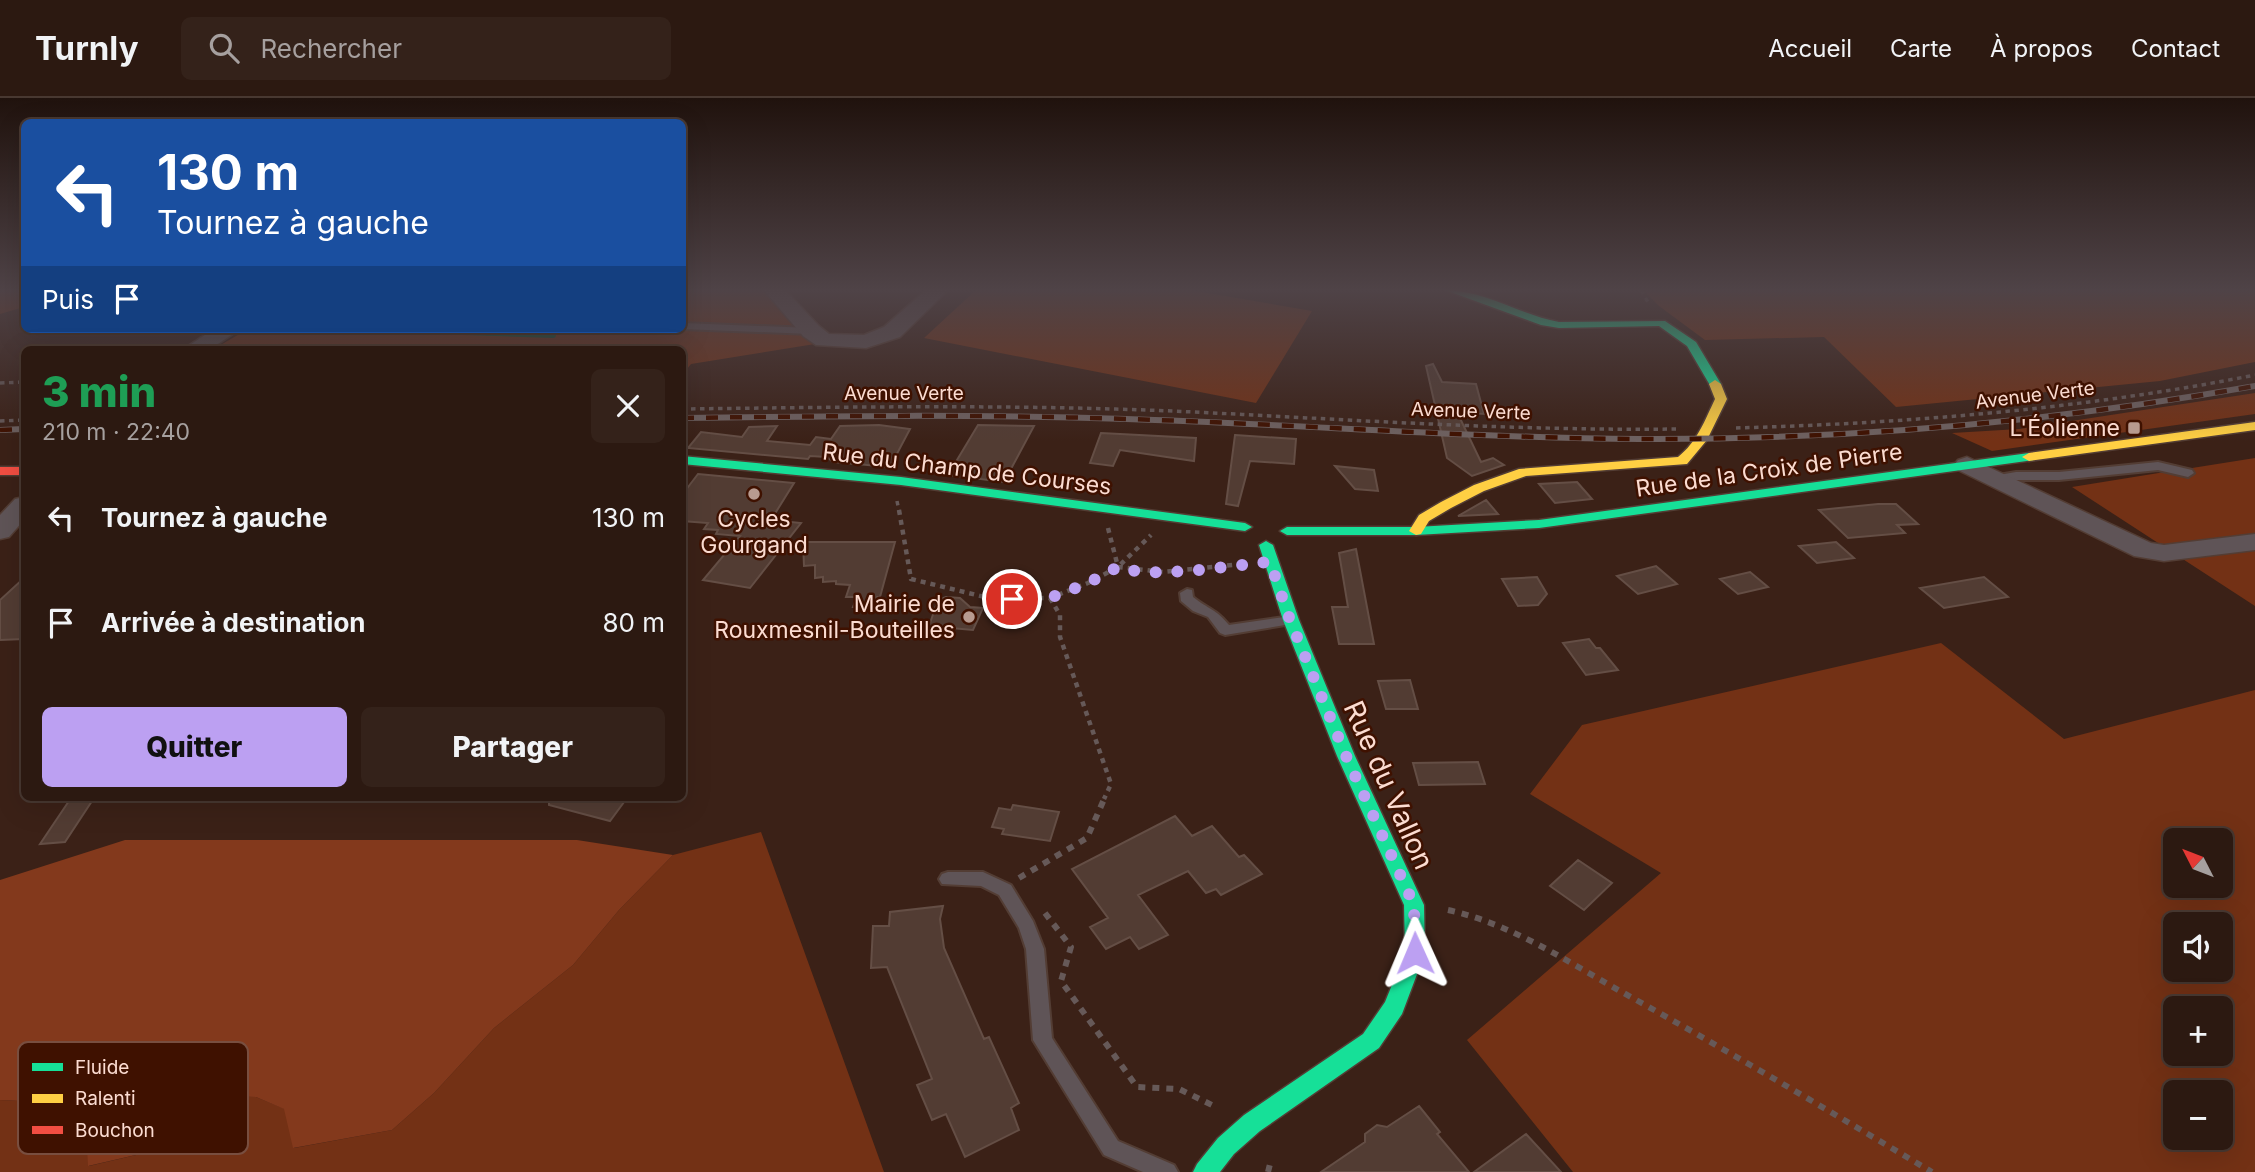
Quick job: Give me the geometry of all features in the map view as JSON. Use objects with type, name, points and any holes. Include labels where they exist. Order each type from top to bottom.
[{"type":"main road","points":[[1416,531],[1424,518],[1446,505],[1479,488],[1524,472],[1677,463],[1694,452],[1721,399],[1692,344],[1686,340]]},
{"type":"main road","name":"Rue de la Croix de Pierre","points":[[1266,525],[1416,531],[1496,528],[1597,517],[2255,426]]},
{"type":"main road","name":"Rue du Champ de Courses","points":[[686,460],[901,481],[1108,510],[1266,525]]},
{"type":"main road","points":[[0,471],[21,471]]},
{"type":"main road","points":[[1266,525],[1284,539],[1266,545],[1248,539],[1266,525]]},
{"type":"main road","name":"Rue du Vallon","points":[[1205,1172],[1226,1146],[1252,1123],[1371,1041],[1394,1007],[1415,953],[1414,905],[1346,756],[1290,620],[1266,545]]},
{"type":"street","points":[[823,340],[871,340]]},
{"type":"street","points":[[1967,465],[2144,550],[2164,553],[2255,542]]},
{"type":"street","points":[[0,531],[21,509]]},
{"type":"lane","points":[[1997,480],[2016,476],[2059,477],[2158,466],[2188,474]]},
{"type":"lane","points":[[1187,593],[1186,598],[1198,608],[1213,614],[1225,630],[1290,620]]},
{"type":"lane","points":[[948,879],[983,878],[1012,885],[1035,949],[1044,1040],[1111,1148],[1167,1172]]},
{"type":"path","name":"Avenue Verte","points":[[686,409],[967,406],[1193,412],[1336,421],[1594,429],[1707,429],[1838,425],[1982,416],[2148,396],[2255,375]]},
{"type":"path","points":[[0,383],[21,382]]},
{"type":"path","points":[[0,421],[21,420]]},
{"type":"path","points":[[901,481],[895,489],[911,579],[993,599],[1050,598],[1088,583],[1118,567],[1160,526],[1158,515]]},
{"type":"path","points":[[1108,510],[1114,560],[1118,567],[1157,572],[1270,562]]},
{"type":"path","points":[[1012,885],[1034,867],[1087,838],[1111,784],[1060,638],[1060,615],[1050,598]]},
{"type":"path","points":[[1012,885],[1026,889]]},
{"type":"path","points":[[1414,905],[1464,912],[1508,930],[1681,1023],[1932,1172]]},
{"type":"path","points":[[1041,908],[1072,947],[1061,981],[1138,1087],[1179,1089],[1215,1106]]},
{"type":"path","points":[[1252,1123],[1274,1149],[1268,1172]]},
{"type":"shaded area","points":[[229,340],[811,340],[815,344],[691,364],[686,370],[686,346],[219,346]]},
{"type":"shaded area","points":[[935,340],[1294,340],[1256,403]]},
{"type":"shaded area","points":[[1827,340],[2255,340],[2255,362],[2160,381],[1896,407]]},
{"type":"shaded area","points":[[2255,393],[2255,414],[1992,451],[1952,433],[2019,429]]},
{"type":"shaded area","points":[[2255,458],[2255,606],[2072,487],[2171,471],[2195,472],[2192,468]]},
{"type":"shaded area","points":[[1941,643],[2064,739],[2255,690],[2255,1172],[1573,1172],[1467,1040],[1661,873],[1530,794],[1582,725]]},
{"type":"shaded area","points":[[761,832],[884,1172],[0,1172],[0,1100],[18,1101],[18,1154],[88,1154],[89,1166],[140,1154],[248,1154],[248,1097],[256,1097],[285,1109],[294,1148],[392,1130],[434,1093],[494,1028],[573,965],[619,910],[673,855]]},
{"type":"shaded area","points":[[125,840],[577,840],[673,855],[619,910],[573,965],[494,1028],[434,1093],[392,1130],[293,1148],[284,1109],[256,1097],[248,1097],[248,1042],[18,1042],[18,1101],[0,1100],[0,880]]},
{"type":"shaded area","points":[[87,1154],[140,1154],[88,1166]]},
{"type":"building","points":[[1433,364],[1442,382],[1476,384],[1484,414],[1457,412],[1481,462],[1493,458],[1504,465],[1472,476],[1447,458],[1426,366]]},
{"type":"building","points":[[879,425],[910,429],[890,467],[833,462],[827,457],[810,456],[808,459],[688,448],[701,432],[742,437],[749,427],[777,426],[767,441],[810,445],[816,437],[831,439],[840,426]]},
{"type":"building","points":[[978,425],[1034,426],[1004,482],[948,475]]},
{"type":"building","points":[[1101,433],[1196,438],[1194,461],[1120,450],[1113,466],[1090,463]]},
{"type":"building","points":[[1235,435],[1296,439],[1294,464],[1250,461],[1238,506],[1226,504]]},
{"type":"building","points":[[1335,466],[1374,470],[1378,491],[1355,489]]},
{"type":"building","points":[[698,474],[794,483],[771,520],[801,523],[750,588],[703,580],[740,536],[716,534],[718,530],[704,529],[708,523],[686,521],[686,490]]},
{"type":"building","points":[[1577,482],[1592,499],[1555,503],[1539,484]]},
{"type":"building","points":[[1486,500],[1498,514],[1458,516]]},
{"type":"building","points":[[1896,504],[1918,524],[1897,525],[1905,533],[1848,538],[1819,510]]},
{"type":"building","points":[[803,542],[895,542],[880,597],[877,597],[873,607],[853,607],[857,597],[846,597],[850,585],[836,584],[836,581],[823,582],[823,577],[815,578],[815,565],[804,566]]},
{"type":"building","points":[[1836,542],[1854,558],[1817,563],[1799,546]]},
{"type":"building","points":[[1356,549],[1374,644],[1339,644],[1332,607],[1348,607],[1339,553]]},
{"type":"building","points":[[1656,566],[1677,584],[1638,594],[1617,576]]},
{"type":"building","points":[[1750,572],[1768,587],[1738,594],[1720,579]]},
{"type":"building","points":[[1537,577],[1547,594],[1538,605],[1518,606],[1502,579]]},
{"type":"building","points":[[1984,577],[2008,597],[1944,608],[1920,588]]},
{"type":"building","points":[[21,581],[21,639],[0,640],[0,600]]},
{"type":"building","points":[[946,597],[960,598],[970,607],[983,608],[973,630],[929,626],[938,600]]},
{"type":"building","points":[[1589,639],[1618,670],[1586,675],[1563,643]]},
{"type":"building","points":[[1410,680],[1418,709],[1386,709],[1378,681]]},
{"type":"building","points":[[1478,762],[1485,784],[1419,785],[1413,763]]},
{"type":"building","points":[[69,801],[92,801],[65,842],[40,844]]},
{"type":"building","points":[[549,801],[625,801],[610,821],[549,805]]},
{"type":"building","points":[[1013,805],[1059,812],[1050,841],[1002,834],[1004,829],[992,827],[999,808],[1011,810]]},
{"type":"building","points":[[1175,816],[1192,836],[1212,826],[1239,857],[1244,855],[1262,874],[1221,895],[1216,889],[1206,893],[1188,871],[1138,895],[1168,935],[1139,949],[1130,937],[1106,949],[1090,927],[1108,918],[1072,869]]},
{"type":"building","points":[[1578,860],[1612,883],[1584,910],[1550,886]]},
{"type":"building","points":[[943,906],[940,919],[944,948],[984,1039],[989,1037],[1019,1103],[1011,1108],[1019,1130],[965,1157],[946,1114],[932,1120],[917,1085],[932,1079],[887,967],[871,968],[873,926],[889,926],[890,912]]},
{"type":"building","points":[[1419,1106],[1440,1132],[1437,1134],[1469,1172],[1321,1172],[1365,1142],[1365,1134],[1377,1125],[1387,1127]]},
{"type":"building","points":[[1526,1134],[1561,1172],[1474,1172]]},
{"type":"railway","points":[[686,418],[1070,417],[1512,436],[1718,438],[1872,432],[2026,419],[2255,386]]},
{"type":"railway","points":[[0,430],[21,429]]},
{"type":"traffic: fast","points":[[1686,340],[1692,344],[1715,384]]},
{"type":"traffic: fast","points":[[1287,531],[1416,531],[1539,524],[2029,457]]},
{"type":"traffic: fast","points":[[686,460],[901,481],[1245,527]]},
{"type":"traffic: fast","points":[[1205,1172],[1226,1146],[1252,1123],[1371,1041],[1394,1007],[1415,953],[1414,905],[1346,756],[1291,620],[1266,545]]},
{"type":"traffic: slow","points":[[1416,531],[1424,518],[1446,505],[1479,488],[1524,472],[1682,461],[1701,440],[1721,399],[1715,384]]},
{"type":"traffic: slow","points":[[2029,457],[2255,426]]},
{"type":"traffic: jam","points":[[0,471],[21,471]]},
{"type":"place","name":"L'Éolienne","points":[[2134,428]]},
{"type":"place","name":"Cycles Gourgand","points":[[754,494]]},
{"type":"place","name":"Mairie de Rouxmesnil-Bouteilles","points":[[969,617]]},
{"type":"route","points":[[1012,599],[1050,598],[1088,583],[1118,567],[1157,572],[1270,562],[1290,620],[1346,756],[1414,905],[1415,953]]}]
